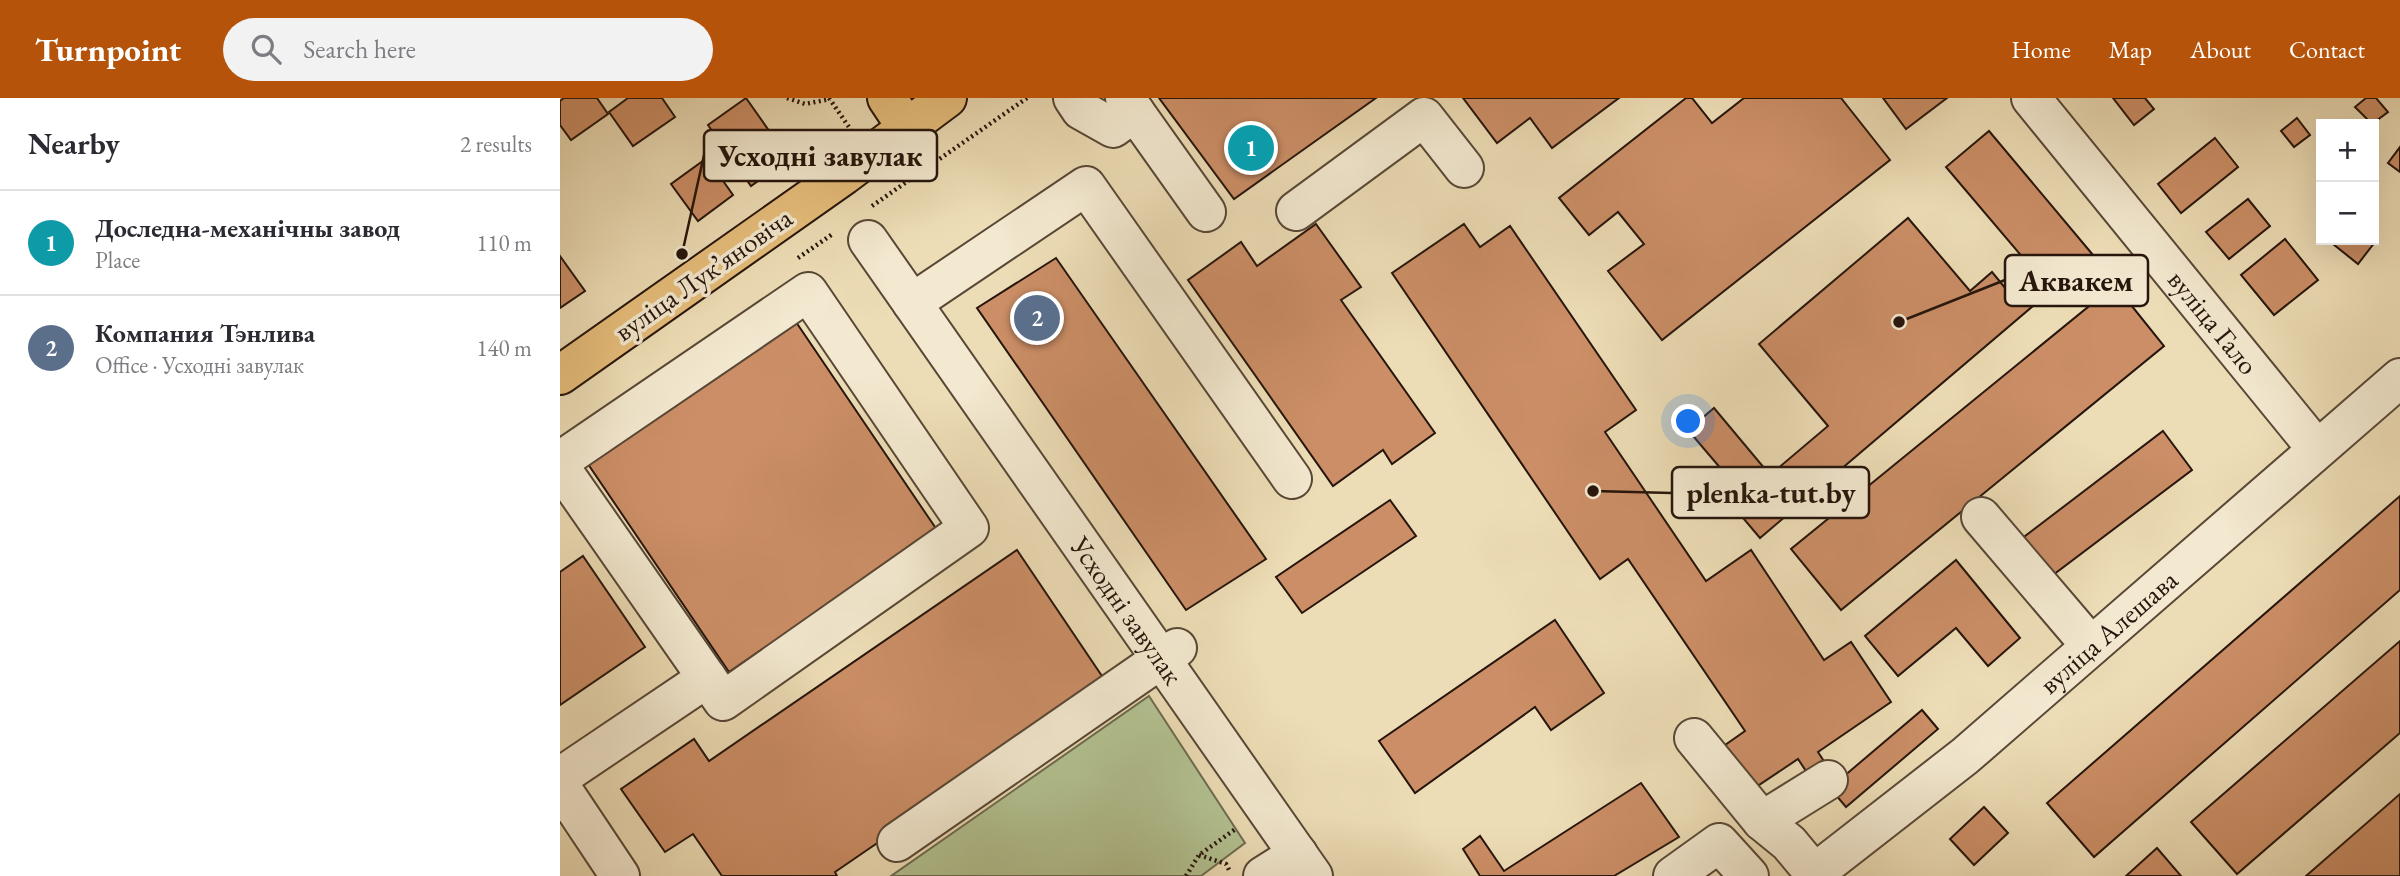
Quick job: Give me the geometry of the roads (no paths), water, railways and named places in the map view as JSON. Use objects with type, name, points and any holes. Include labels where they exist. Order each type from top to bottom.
[{"type":"main road","name":"вуліца Лукʼяновіча","points":[[560,375],[897,113],[947,98]]},
{"type":"street","points":[[1073,98],[1082,110],[1113,128],[1130,105],[1206,212]]},
{"type":"street","name":"вуліца Гало","points":[[2031,98],[2316,448]]},
{"type":"street","points":[[1296,211],[1424,117],[1464,168]]},
{"type":"street","points":[[912,303],[1086,186],[1292,479]]},
{"type":"street","name":"Усходні завулак","points":[[868,240],[1170,653],[1306,865]]},
{"type":"street","points":[[560,461],[808,292],[969,528],[723,701],[560,467]]},
{"type":"street","name":"вуліца Алешава","points":[[1820,873],[1965,756],[2316,448],[2400,378]]},
{"type":"street","points":[[1981,517],[2091,646]]},
{"type":"street","points":[[897,842],[1170,653]]},
{"type":"street","points":[[560,777],[707,678]]},
{"type":"street","points":[[1694,738],[1762,821],[1820,873]]},
{"type":"street","points":[[1762,821],[1828,780]]},
{"type":"street","points":[[560,786],[620,876]]},
{"type":"street","points":[[1673,876],[1719,843],[1749,876]]},
{"type":"street","points":[[1263,876],[1306,865]]},
{"type":"place","name":"Доследна-механічны завод","points":[[1251,148]]},
{"type":"place","name":"Усходні завулак","points":[[682,254]]},
{"type":"place","name":"Компания Тэнлива","points":[[1037,318]]},
{"type":"place","name":"Аквакем","points":[[1899,322]]},
{"type":"place","name":"plenka-tut.by","points":[[1593,491]]}]
